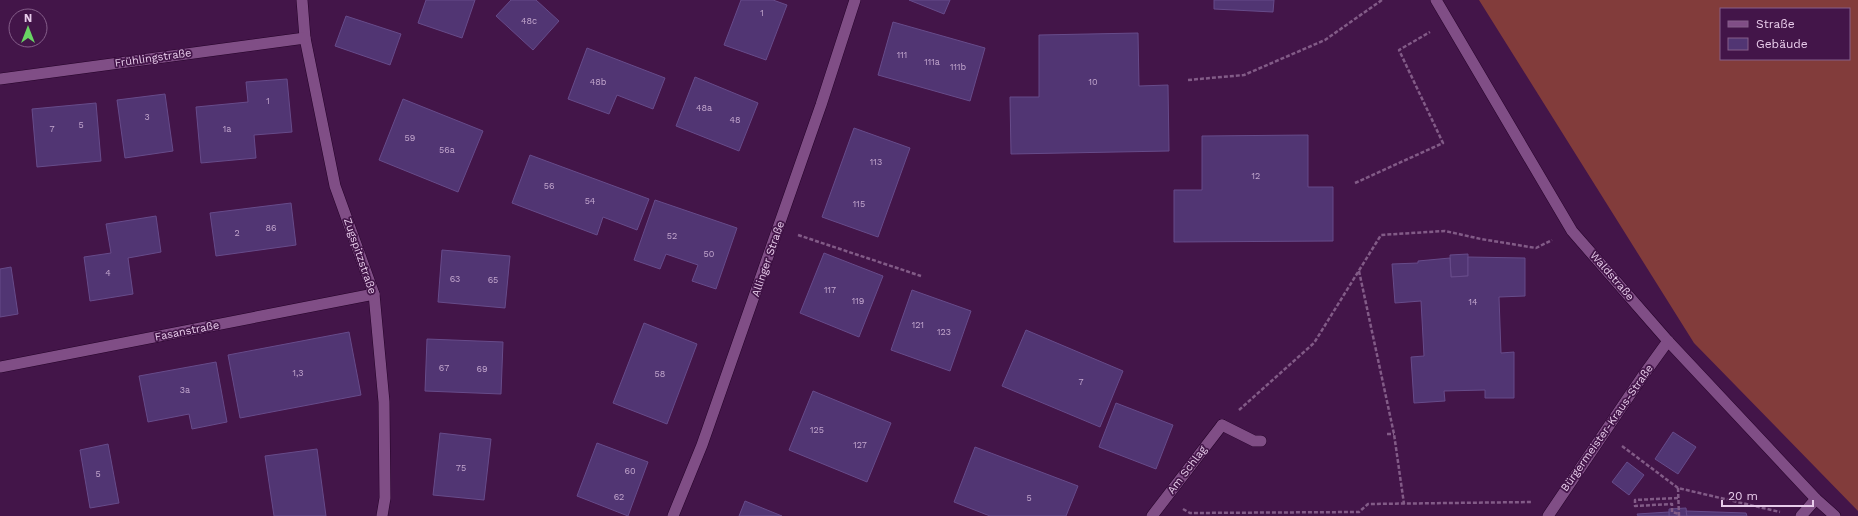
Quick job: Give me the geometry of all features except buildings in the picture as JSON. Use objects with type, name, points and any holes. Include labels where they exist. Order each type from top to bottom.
[{"type":"street","name":"Zugspitzstraße","points":[[302,0],[306,38],[335,186],[374,294],[384,402],[385,498],[382,516]]},
{"type":"street","name":"Allinger Straße","points":[[673,516],[702,446],[822,105],[855,0]]},
{"type":"street","name":"Waldstraße","points":[[1436,0],[1572,231],[1668,341],[1816,499],[1836,516]]},
{"type":"street","name":"Frühlingstraße","points":[[0,79],[306,38]]},
{"type":"street","name":"Fasanstraße","points":[[0,367],[374,294]]},
{"type":"street","name":"Bürgermeister-Kraus-Straße","points":[[1548,516],[1668,341]]},
{"type":"street","points":[[1222,425],[1254,441],[1261,441]]},
{"type":"street","name":"Am Schlag","points":[[1152,516],[1222,425]]},
{"type":"street","points":[[1801,516],[1816,499]]},
{"type":"path","points":[[1188,80],[1244,75],[1325,40],[1382,0]]},
{"type":"path","points":[[1356,183],[1443,143],[1399,50],[1449,22]]},
{"type":"path","points":[[778,229],[921,276]]},
{"type":"path","points":[[1222,425],[1314,343],[1381,235],[1445,231],[1480,239],[1536,248],[1572,231]]},
{"type":"path","points":[[1359,271],[1394,434],[1404,504]]},
{"type":"path","points":[[1604,433],[1678,488],[1781,512]]},
{"type":"path","points":[[1387,434],[1394,434]]},
{"type":"path","points":[[1678,488],[1679,515],[1672,512],[1672,504],[1635,506],[1635,500],[1678,498]]},
{"type":"path","points":[[1165,499],[1190,513],[1359,512],[1368,504],[1557,501]]},
{"type":"shaded area","points":[[1479,0],[1858,0],[1858,511],[1694,343]]}]
